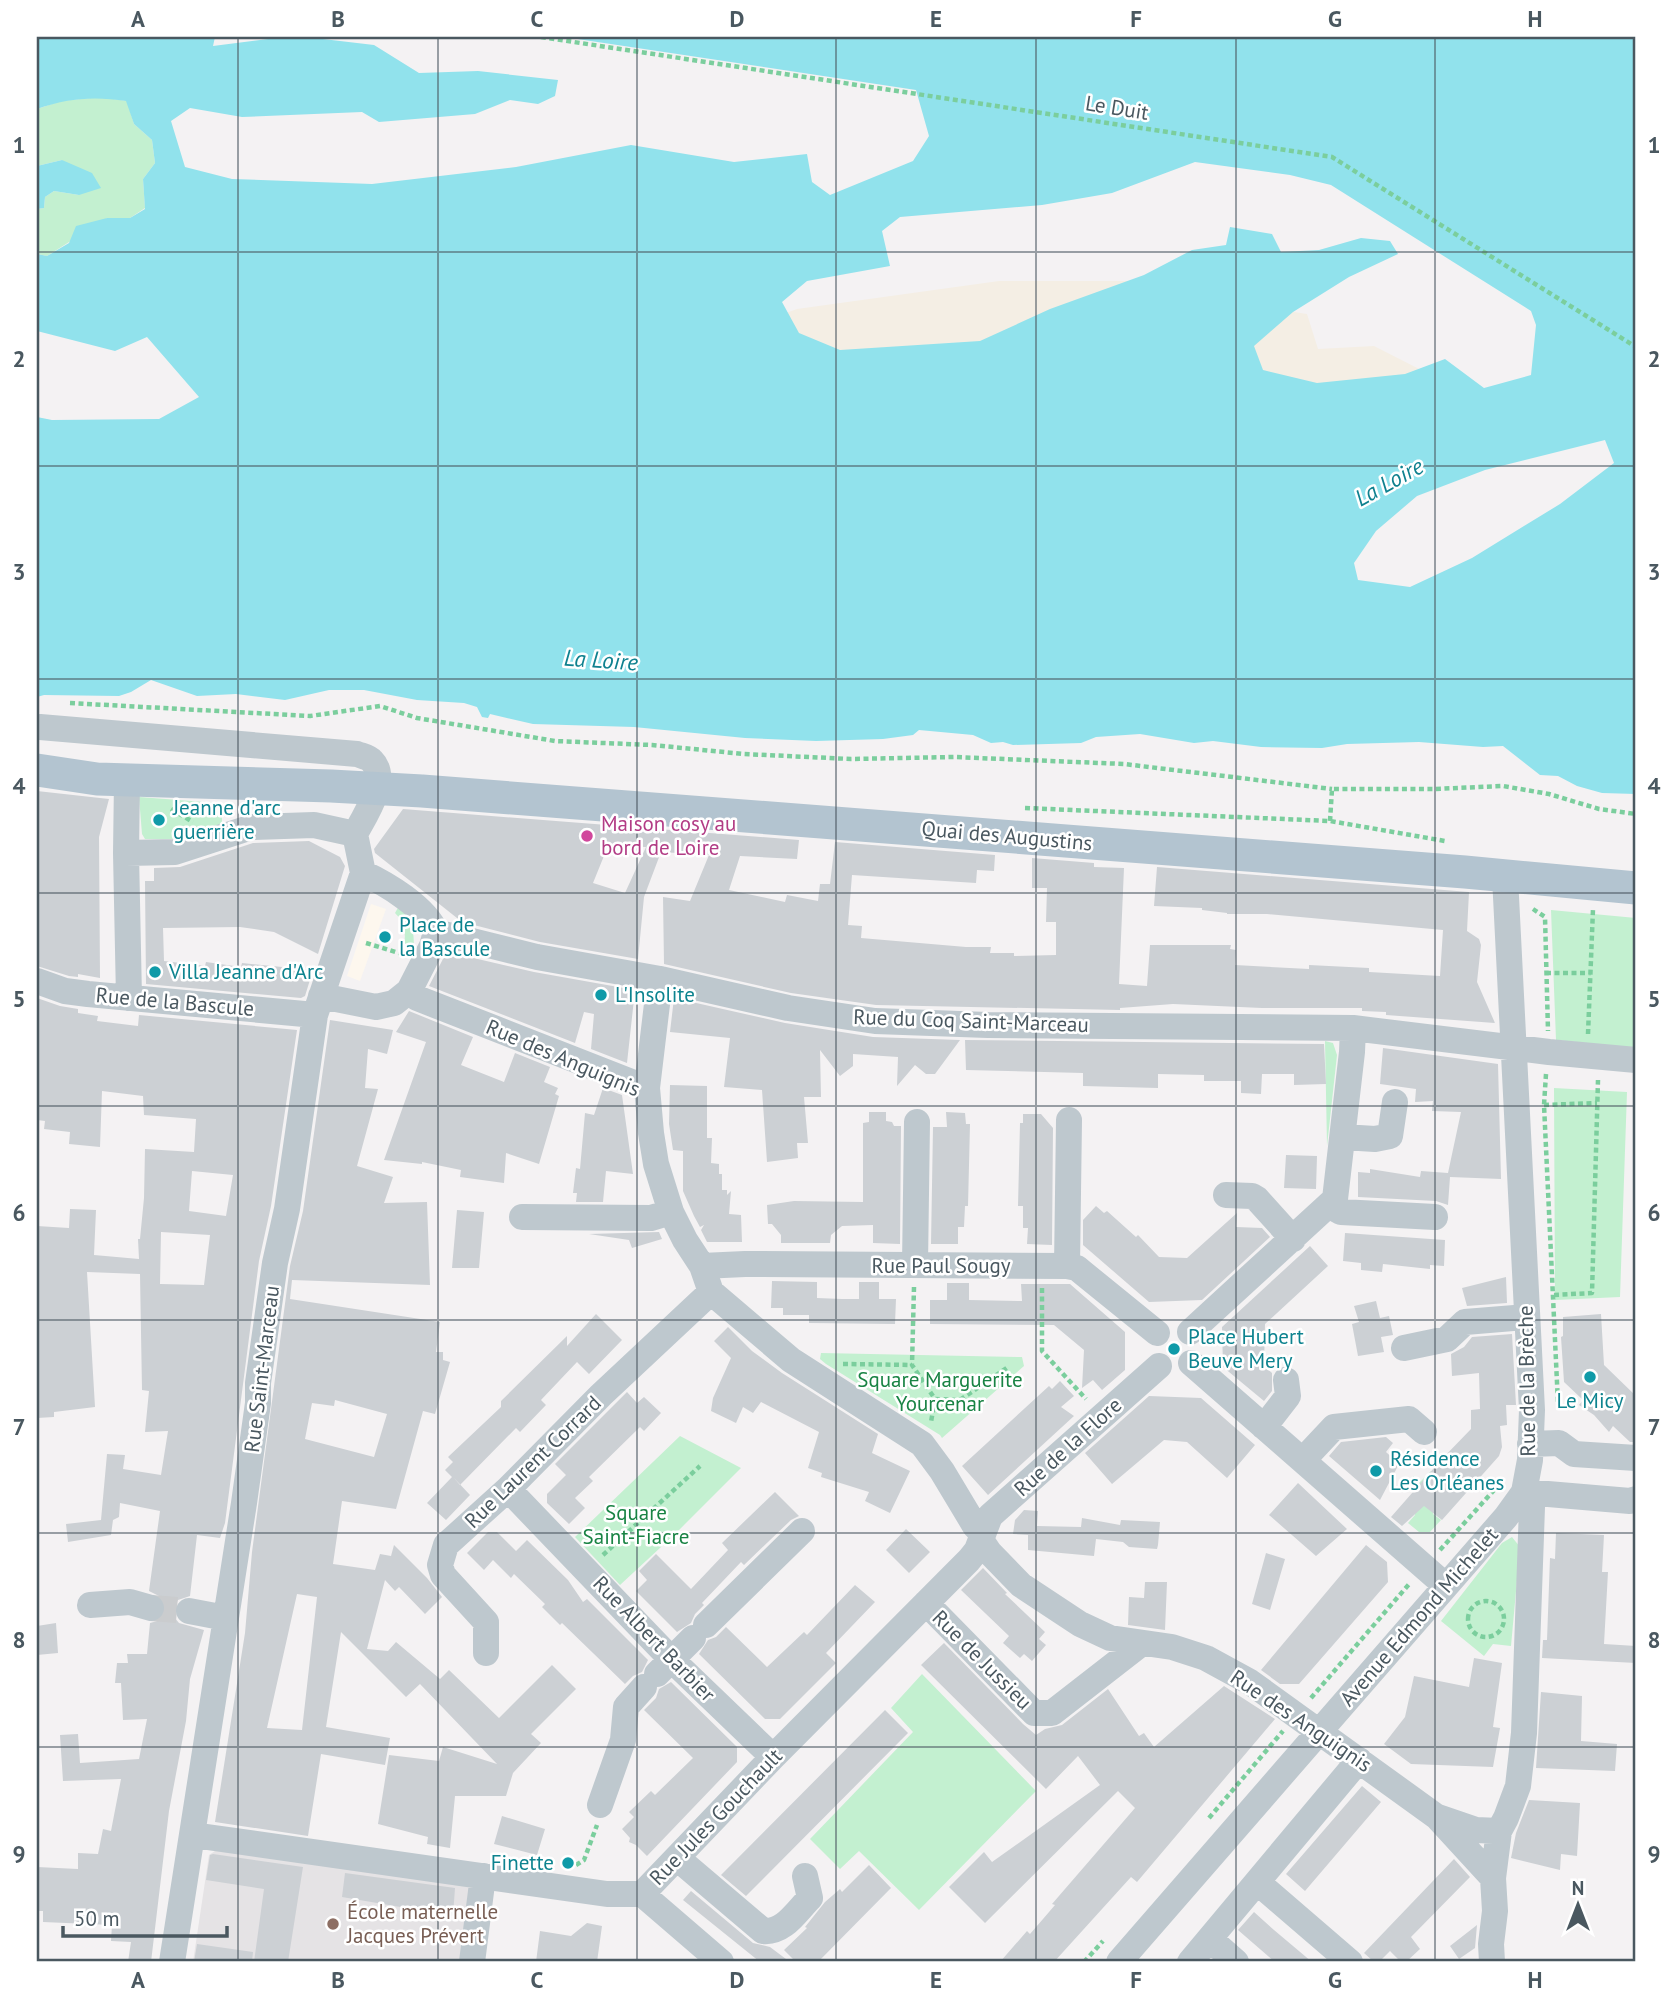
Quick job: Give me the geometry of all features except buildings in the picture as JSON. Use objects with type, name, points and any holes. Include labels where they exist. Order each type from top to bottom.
[{"type":"main road","points":[[37,770],[112,780]]},
{"type":"main road","points":[[37,780],[112,780]]},
{"type":"main road","name":"Quai des Augustins","points":[[112,780],[377,788],[936,823],[1527,882],[1636,888]]},
{"type":"street","points":[[40,727],[357,754],[372,760],[378,771],[377,788],[355,834],[363,873],[388,885],[427,917],[436,932],[432,946],[409,990],[394,1003],[376,1007],[318,1006]]},
{"type":"street","points":[[112,780],[126,853],[129,998]]},
{"type":"street","points":[[126,853],[176,852],[252,827],[314,825],[355,834]]},
{"type":"street","name":"Rue Saint-Marceau","points":[[172,1962],[251,1453],[273,1277],[287,1209],[318,1006],[363,873]]},
{"type":"street","name":"Rue de la Brèche","points":[[1493,1878],[1499,1831],[1518,1786],[1524,1733],[1532,1507],[1524,1492],[1532,1410],[1513,1048],[1527,882]]},
{"type":"street","name":"Rue du Coq Saint-Marceau","points":[[436,932],[537,957],[660,979],[788,1009],[875,1021],[988,1025],[1353,1028],[1513,1048],[1592,1067],[1636,1060]]},
{"type":"street","points":[[647,1088],[660,979]]},
{"type":"street","name":"Rue de la Bascule","points":[[37,981],[65,990],[129,998],[318,1006]]},
{"type":"street","name":"Rue des Anguignis","points":[[409,990],[417,998],[647,1088],[656,1164],[671,1212],[702,1266],[711,1292],[790,1360],[922,1444],[942,1471],[989,1552],[1021,1585],[1071,1618],[1110,1638],[1172,1647],[1206,1658],[1250,1682],[1437,1816],[1493,1878]]},
{"type":"street","points":[[1190,1332],[1330,1206],[1337,1194],[1353,1028]]},
{"type":"street","points":[[1343,1137],[1375,1139],[1390,1136],[1395,1102]]},
{"type":"street","points":[[1069,1120],[1054,1266],[1077,1268],[1157,1333]]},
{"type":"street","points":[[915,1265],[917,1122]]},
{"type":"street","points":[[1226,1195],[1252,1196],[1258,1199],[1293,1239]]},
{"type":"street","points":[[1330,1206],[1341,1212],[1435,1217]]},
{"type":"street","points":[[522,1217],[651,1219],[671,1212]]},
{"type":"street","name":"Rue Paul Sougy","points":[[702,1266],[1054,1266]]},
{"type":"street","name":"Rue Laurent Corrard","points":[[486,1653],[486,1622],[443,1575],[440,1564],[446,1545],[508,1489],[601,1395],[711,1292]]},
{"type":"street","points":[[1404,1348],[1447,1339],[1465,1322],[1527,1317]]},
{"type":"street","points":[[1177,1326],[1190,1332],[1196,1351],[1191,1363],[1180,1371],[1166,1370],[1154,1361],[1151,1347],[1157,1333],[1162,1329],[1177,1326]]},
{"type":"street","points":[[1191,1363],[1446,1586]]},
{"type":"street","name":"Rue de la Flore","points":[[981,1536],[990,1516],[1159,1366]]},
{"type":"street","points":[[1264,1427],[1289,1395],[1286,1380]]},
{"type":"street","points":[[1303,1460],[1335,1427],[1409,1419],[1424,1432]]},
{"type":"street","points":[[1530,1444],[1559,1443],[1574,1454],[1636,1458]]},
{"type":"street","name":"Rue Albert Barbier","points":[[508,1489],[586,1570],[657,1674],[773,1757]]},
{"type":"street","points":[[1524,1492],[1630,1501],[1636,1499]]},
{"type":"street","name":"Avenue Edmond Michelet","points":[[1119,1962],[1506,1517],[1524,1492]]},
{"type":"street","points":[[600,1805],[623,1741],[626,1707],[802,1531]]},
{"type":"street","name":"Rue Jules Gouchault","points":[[193,1835],[607,1894],[642,1895],[773,1757],[969,1560],[981,1536]]},
{"type":"street","points":[[90,1605],[130,1602],[151,1608]]},
{"type":"street","name":"Rue de Jussieu","points":[[926,1603],[1034,1713],[1041,1715],[1052,1713],[1142,1643]]},
{"type":"street","points":[[188,1611],[226,1618]]},
{"type":"street","points":[[1190,1962],[1359,1760]]},
{"type":"street","points":[[1437,1816],[1476,1830],[1499,1831]]},
{"type":"street","points":[[677,1858],[763,1931],[772,1932],[782,1928],[810,1898],[805,1876]]},
{"type":"street","points":[[472,1962],[483,1876]]},
{"type":"street","points":[[1492,1962],[1495,1911],[1493,1878]]},
{"type":"street","points":[[1257,1882],[1350,1962]]},
{"type":"street","points":[[642,1895],[721,1962]]},
{"type":"street","points":[[1210,1939],[1236,1962]]},
{"type":"path","name":"Le Duit","points":[[541,37],[1332,157],[1636,348]]},
{"type":"path","points":[[40,727],[44,702],[310,716],[380,706],[417,718],[555,741],[837,758],[954,757],[1124,764],[1332,789],[1503,786],[1549,794],[1599,810],[1636,814]]},
{"type":"path","points":[[1330,821],[1332,789]]},
{"type":"path","points":[[164,806],[204,828]]},
{"type":"path","points":[[1013,808],[1330,821],[1449,842]]},
{"type":"path","points":[[1527,882],[1545,917],[1548,1039]]},
{"type":"path","points":[[1544,1105],[1597,1103],[1592,1067],[1593,909]]},
{"type":"path","points":[[366,943],[408,956]]},
{"type":"path","points":[[1546,973],[1591,973]]},
{"type":"path","name":"Rue de la Brèche","points":[[1546,1066],[1544,1105],[1554,1295],[1592,1293],[1597,1103]]},
{"type":"path","points":[[915,1265],[912,1365],[935,1399],[960,1400],[1007,1367]]},
{"type":"path","points":[[1054,1266],[1042,1351],[1101,1416]]},
{"type":"path","points":[[819,1379],[827,1364],[912,1365]]},
{"type":"path","points":[[586,1570],[700,1466]]},
{"type":"path","points":[[1439,1550],[1496,1488]]},
{"type":"path","points":[[1310,1699],[1418,1573]]},
{"type":"path","points":[[1482,1601],[1494,1603],[1504,1618],[1500,1630],[1489,1637],[1482,1637],[1472,1631],[1468,1619],[1471,1608],[1482,1601]]},
{"type":"path","points":[[1206,1822],[1290,1723]]},
{"type":"path","points":[[575,1873],[576,1864],[584,1860],[603,1810],[600,1805]]},
{"type":"path","points":[[1084,1962],[1110,1932]]},
{"type":"shaded area","points":[[371,904],[386,909],[360,981],[347,976]]},
{"type":"shaded area","name":"École maternelle Jacques Prévert","points":[[218,1849],[473,1886],[462,1962],[193,1962],[209,1855]]},
{"type":"green space","points":[[100,97],[127,101],[134,124],[152,140],[155,163],[143,179],[145,208],[130,218],[107,218],[47,256],[37,254],[37,209],[44,208],[45,197],[54,191],[79,195],[62,160],[37,166],[37,109],[61,101]]},
{"type":"green space","points":[[139,797],[218,803],[222,806],[222,827],[187,839],[145,839],[142,834]]},
{"type":"green space","points":[[399,906],[412,926],[414,950],[404,946],[404,928],[395,913]]},
{"type":"green space","points":[[1551,910],[1636,918],[1636,1048],[1556,1040]]},
{"type":"green space","points":[[1325,1041],[1333,1043],[1337,1055],[1327,1146]]},
{"type":"green space","points":[[1554,1088],[1627,1092],[1620,1297],[1555,1300]]},
{"type":"green space","name":"Square Marguerite Yourcenar","points":[[821,1353],[1022,1357],[1024,1366],[942,1438],[826,1364],[820,1359]]},
{"type":"green space","name":"Square Saint-Fiacre","points":[[680,1436],[741,1468],[620,1585],[575,1537]]},
{"type":"green space","points":[[1431,1471],[1433,1514],[1441,1520],[1430,1532],[1419,1532],[1408,1523],[1415,1515],[1413,1476],[1420,1482]]},
{"type":"green space","points":[[1512,1537],[1520,1547],[1511,1646],[1493,1644],[1484,1656],[1441,1621],[1502,1543]]},
{"type":"green space","points":[[922,1674],[1036,1791],[919,1910],[859,1851],[840,1869],[810,1839],[913,1732],[891,1708]]},
{"type":"sand","points":[[999,281],[1151,281],[961,375],[695,346],[797,309]]},
{"type":"sand","points":[[1269,308],[1307,314],[1318,349],[1374,346],[1429,374],[1264,463],[1190,345]]},
{"type":"water","name":"La Loire","points":[[37,37],[215,37],[213,46],[284,37],[306,37],[374,45],[419,73],[478,71],[558,80],[555,96],[538,104],[510,100],[475,114],[379,122],[362,112],[242,117],[190,108],[171,121],[185,167],[232,179],[372,184],[516,167],[631,145],[734,162],[807,154],[812,182],[830,195],[913,161],[929,136],[916,90],[564,37],[1636,37],[1636,794],[1602,793],[1577,786],[1558,776],[1540,775],[1503,746],[1419,742],[1347,744],[1322,748],[1261,747],[1213,741],[1194,743],[1140,734],[1096,737],[1081,743],[1013,745],[991,743],[973,735],[919,730],[913,735],[883,739],[816,741],[745,738],[634,727],[533,724],[490,714],[488,718],[482,717],[477,707],[464,703],[417,700],[364,690],[329,690],[285,700],[236,694],[197,696],[151,680],[119,696],[37,697],[37,417],[52,420],[159,419],[199,397],[147,337],[115,351],[37,331],[37,254],[47,256],[69,243],[76,226],[107,218],[130,218],[145,209],[143,179],[155,163],[152,140],[134,124],[126,101],[81,99],[37,109]],"holes":[[[1195,162],[1290,175],[1331,185],[1531,311],[1536,325],[1531,375],[1484,388],[1445,359],[1405,374],[1317,383],[1263,370],[1254,346],[1293,312],[1349,277],[1398,254],[1390,241],[1361,238],[1319,250],[1281,252],[1272,234],[1230,227],[1226,245],[1192,250],[1144,275],[1050,309],[980,341],[840,350],[799,333],[782,302],[807,281],[890,266],[882,231],[900,217],[1042,205],[1112,193]],[[1605,440],[1614,463],[1560,504],[1472,558],[1410,587],[1358,580],[1354,563],[1376,531],[1417,496],[1485,470]]]},
{"type":"water","points":[[62,160],[92,173],[101,188],[79,195],[54,191],[45,197],[44,208],[37,209],[37,166]]},
{"type":"tunnel","points":[[151,1608],[189,1611]]},
{"type":"place","name":"Jeanne d'arc guerrière","points":[[159,820]]},
{"type":"place","name":"Maison cosy au bord de Loire","points":[[587,836]]},
{"type":"place","name":"Place de la Bascule","points":[[385,937]]},
{"type":"place","name":"Villa Jeanne d'Arc","points":[[155,972]]},
{"type":"place","name":"L'Insolite","points":[[601,995]]},
{"type":"place","name":"Place Hubert Beuve Mery","points":[[1174,1349]]},
{"type":"place","name":"Le Micy","points":[[1590,1377]]},
{"type":"place","name":"Résidence Les Orléanes","points":[[1376,1471]]},
{"type":"place","name":"Finette","points":[[568,1863]]},
{"type":"place","name":"École maternelle Jacques Prévert","points":[[333,1924]]}]
